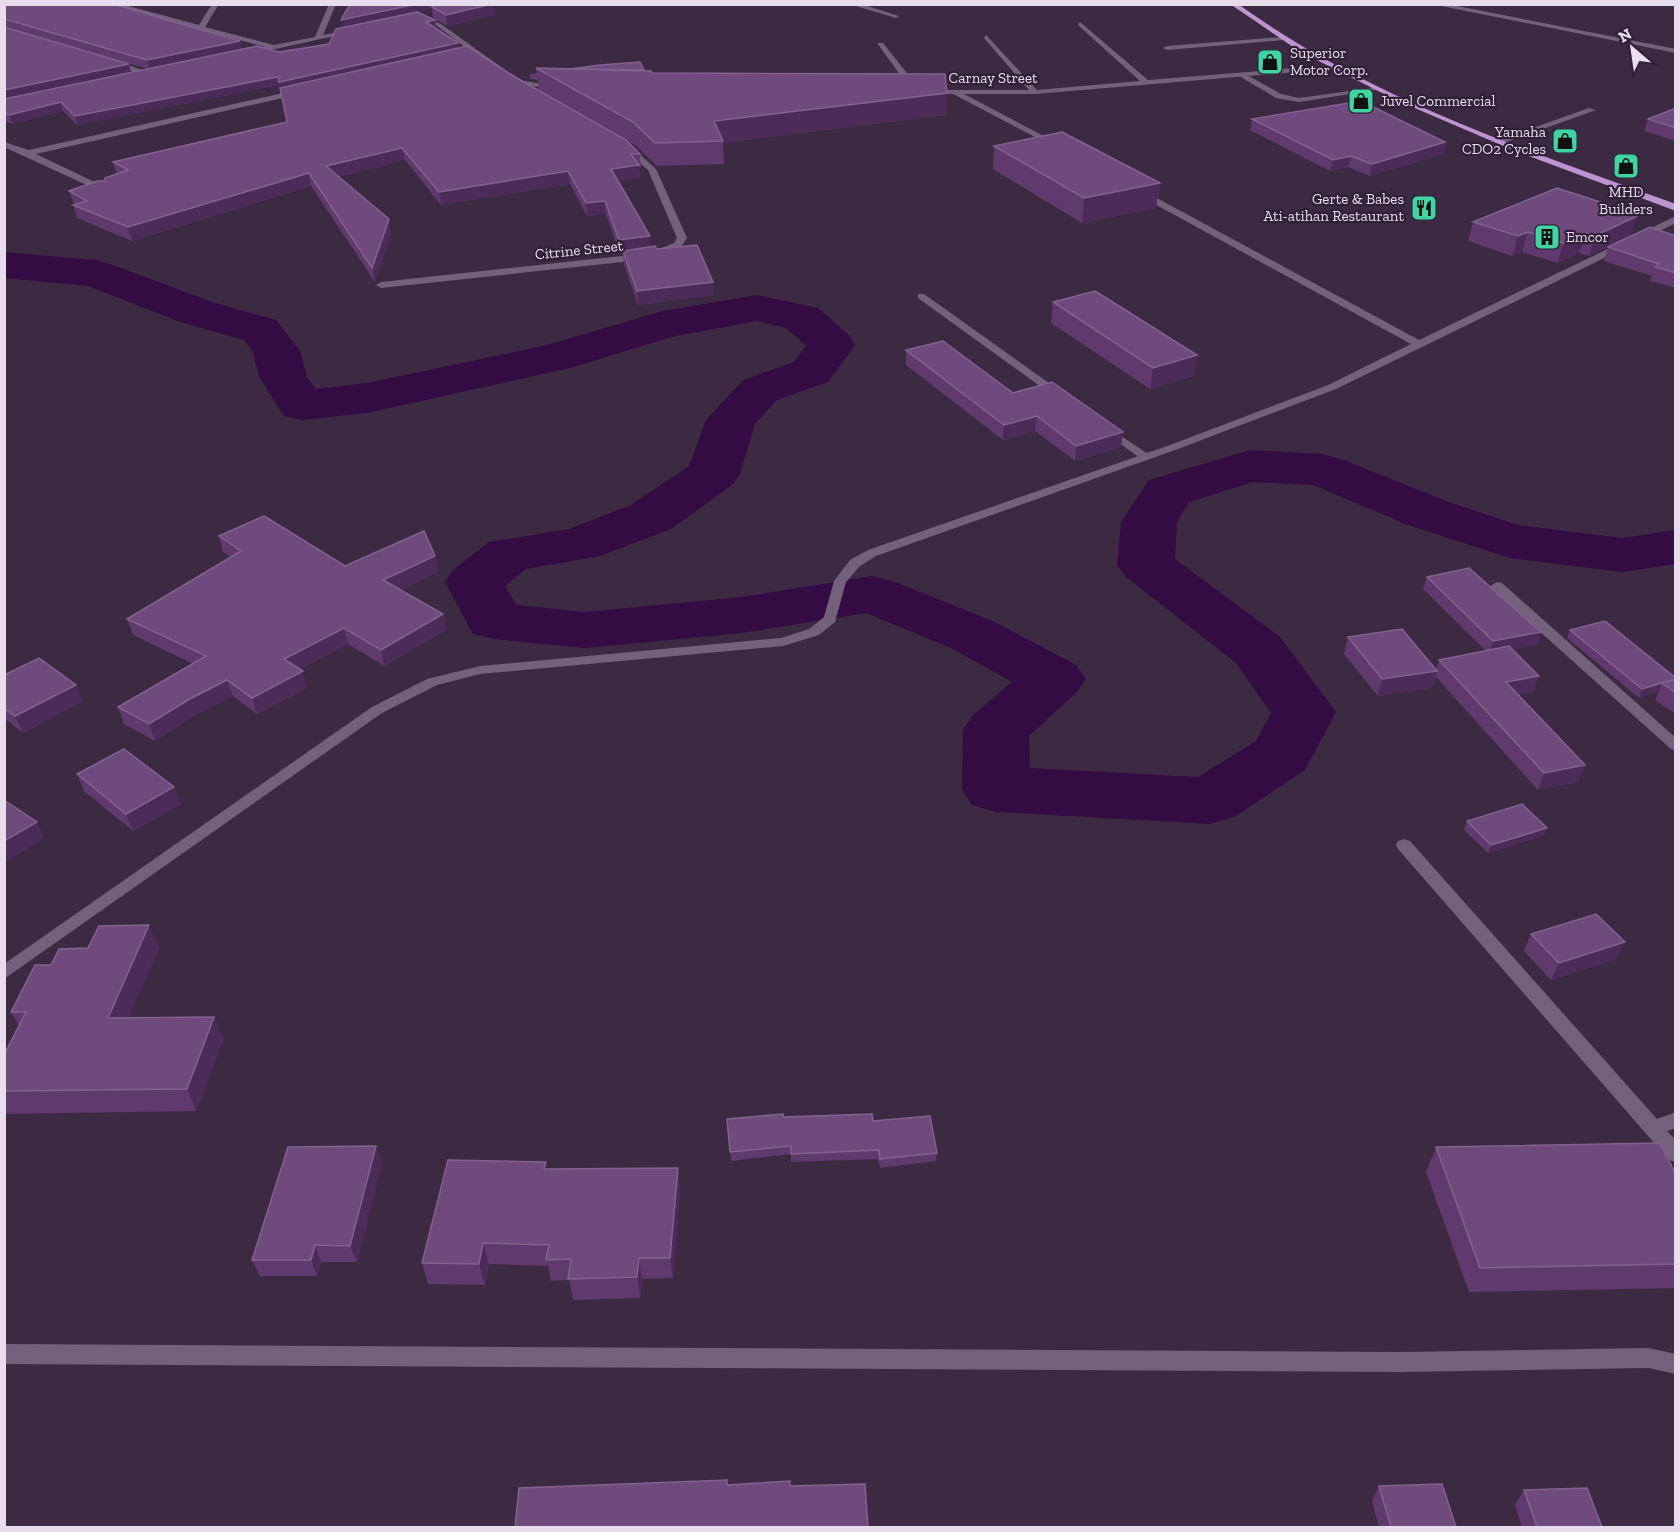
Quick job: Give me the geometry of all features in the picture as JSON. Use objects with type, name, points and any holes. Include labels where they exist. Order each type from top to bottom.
[{"type":"highway","points":[[1233,4],[1282,39],[1378,89],[1498,142],[1676,208]]},
{"type":"street","points":[[201,28],[216,4]]},
{"type":"street","points":[[318,38],[333,4]]},
{"type":"street","points":[[852,4],[896,16]]},
{"type":"street","points":[[1434,4],[1676,51]]},
{"type":"street","points":[[111,5],[275,48]]},
{"type":"street","points":[[411,19],[432,14]]},
{"type":"street","points":[[422,17],[536,94]]},
{"type":"street","points":[[1080,24],[1146,82]]},
{"type":"street","points":[[241,55],[364,28]]},
{"type":"street","points":[[986,37],[1035,92]]},
{"type":"street","points":[[1167,48],[1282,39]]},
{"type":"street","points":[[880,45],[917,92]]},
{"type":"street","points":[[465,55],[476,52]]},
{"type":"street","points":[[105,61],[150,74]]},
{"type":"street","name":"Carnay Street","points":[[905,92],[1035,92],[1333,67]]},
{"type":"street","points":[[128,79],[162,72]]},
{"type":"street","points":[[1242,74],[1286,99],[1299,100],[1378,89]]},
{"type":"street","points":[[517,82],[564,87]]},
{"type":"street","points":[[28,153],[309,89]]},
{"type":"street","points":[[954,92],[1058,148]]},
{"type":"street","points":[[1498,142],[1592,110]]},
{"type":"street","name":"Citrine Street","points":[[381,285],[651,256],[678,245],[682,238],[652,169],[631,149],[618,143]]},
{"type":"street","points":[[4,144],[28,153],[104,190]]},
{"type":"street","points":[[1131,187],[1418,344]]},
{"type":"street","points":[[4,973],[377,710],[432,682],[480,669],[783,642],[814,632],[830,619],[840,581],[855,563],[872,553],[1174,447],[1332,387],[1676,219]]},
{"type":"street","points":[[921,296],[1067,400]]},
{"type":"street","points":[[1096,421],[1144,456]]},
{"type":"street","points":[[1497,586],[1676,746]]},
{"type":"street","points":[[1404,845],[1676,1154]]},
{"type":"street","points":[[1654,1128],[1676,1120]]},
{"type":"street","points":[[4,1354],[1387,1362],[1648,1358],[1676,1364]]},
{"type":"building","points":[[4,4],[113,4],[240,41],[147,60],[4,19]]},
{"type":"building","points":[[350,4],[417,4],[341,20]]},
{"type":"building","points":[[442,4],[492,4],[446,15],[432,7]]},
{"type":"building","points":[[417,12],[435,20],[426,22],[458,43],[279,82],[278,77],[75,116],[61,102],[9,115],[4,112],[4,99],[257,46],[279,52],[329,44],[336,29]]},
{"type":"building","points":[[4,27],[129,64],[4,90]]},
{"type":"building","points":[[467,46],[515,77],[626,140],[640,154],[631,154],[639,165],[611,169],[650,236],[619,240],[605,201],[586,203],[568,171],[439,192],[402,148],[326,166],[389,219],[372,268],[309,173],[128,227],[73,205],[87,201],[69,191],[97,181],[104,181],[105,178],[128,170],[113,162],[287,122],[280,88]]},
{"type":"building","points":[[640,62],[644,70],[570,69],[600,65]]},
{"type":"building","points":[[536,68],[651,71],[652,73],[945,74],[947,93],[714,121],[723,141],[655,143],[633,122]]},
{"type":"building","points":[[1361,101],[1445,142],[1372,164],[1351,156],[1333,160],[1252,119]]},
{"type":"building","points":[[1676,108],[1676,128],[1648,119]]},
{"type":"building","points":[[1062,132],[1160,183],[1084,198],[994,146]]},
{"type":"building","points":[[1557,188],[1637,216],[1595,236],[1586,233],[1564,243],[1528,232],[1518,236],[1473,222]]},
{"type":"building","points":[[1650,227],[1676,236],[1676,273],[1655,267],[1659,264],[1608,247]]},
{"type":"building","points":[[697,245],[713,282],[637,291],[623,251],[655,246],[657,249]]},
{"type":"building","points":[[1095,291],[1197,355],[1153,368],[1053,302]]},
{"type":"building","points":[[943,341],[1013,393],[1052,382],[1123,432],[1076,446],[1037,416],[1004,425],[906,350]]},
{"type":"building","points":[[264,516],[345,566],[424,531],[435,556],[383,580],[443,614],[381,650],[344,628],[284,659],[303,671],[252,698],[227,680],[149,724],[118,707],[206,656],[127,619],[241,551],[219,536]]},
{"type":"building","points":[[1469,568],[1541,632],[1493,641],[1427,577]]},
{"type":"building","points":[[1605,621],[1676,679],[1642,689],[1570,630]]},
{"type":"building","points":[[1402,629],[1437,671],[1382,679],[1348,637]]},
{"type":"building","points":[[1509,646],[1539,676],[1506,682],[1585,765],[1544,773],[1439,660]]},
{"type":"building","points":[[39,658],[76,685],[15,716],[4,708],[4,675]]},
{"type":"building","points":[[1676,679],[1676,693],[1662,683]]},
{"type":"building","points":[[124,749],[174,787],[126,814],[77,774]]},
{"type":"building","points":[[4,800],[37,822],[4,841]]},
{"type":"building","points":[[1522,804],[1547,828],[1491,845],[1467,821]]},
{"type":"building","points":[[1596,914],[1625,942],[1559,963],[1531,934]]},
{"type":"building","points":[[149,925],[108,1018],[214,1017],[187,1089],[4,1091],[4,1055],[26,1012],[11,1012],[35,965],[51,965],[59,949],[88,948],[99,926]]},
{"type":"building","points":[[783,1114],[783,1117],[872,1114],[873,1121],[930,1116],[937,1153],[880,1159],[879,1150],[791,1154],[791,1146],[730,1152],[727,1119]]},
{"type":"building","points":[[1660,1143],[1676,1175],[1676,1264],[1480,1268],[1436,1147]]},
{"type":"building","points":[[376,1146],[350,1246],[315,1245],[311,1260],[252,1260],[288,1147]]},
{"type":"building","points":[[448,1160],[546,1162],[544,1169],[678,1168],[670,1258],[639,1258],[637,1277],[568,1279],[571,1259],[546,1260],[549,1245],[483,1243],[479,1264],[422,1263]]},
{"type":"building","points":[[727,1480],[727,1485],[790,1481],[790,1486],[865,1484],[868,1527],[515,1527],[519,1488]]},
{"type":"building","points":[[1442,1484],[1456,1527],[1391,1527],[1379,1486]]},
{"type":"building","points":[[1587,1488],[1602,1527],[1537,1527],[1524,1490]]},
{"type":"waterway","points":[[4,265],[95,273],[199,313],[260,330],[276,351],[283,377],[302,405],[367,398],[457,379],[553,358],[663,325],[757,308],[802,318],[832,345],[811,372],[760,390],[731,420],[713,474],[651,517],[580,544],[509,554],[474,582],[494,621],[585,630],[742,615],[872,594],[973,635],[1054,679],[996,730],[996,789],[1210,801],[1281,755],[1304,712],[1258,650],[1146,565],[1149,522],[1168,491],[1250,466],[1322,470],[1427,513],[1510,541],[1622,555],[1676,547]]},
{"type":"place","name":"Superior Motor Corp.","points":[[1270,62]]},
{"type":"place","name":"Juvel Commercial","points":[[1361,101]]},
{"type":"place","name":"Yamaha CDO2 Cycles","points":[[1565,141]]},
{"type":"place","name":"MHD Builders","points":[[1626,166]]},
{"type":"place","name":"Gerte & Babes Ati-atihan Restaurant","points":[[1424,208]]},
{"type":"place","name":"Emcor","points":[[1547,237]]}]
